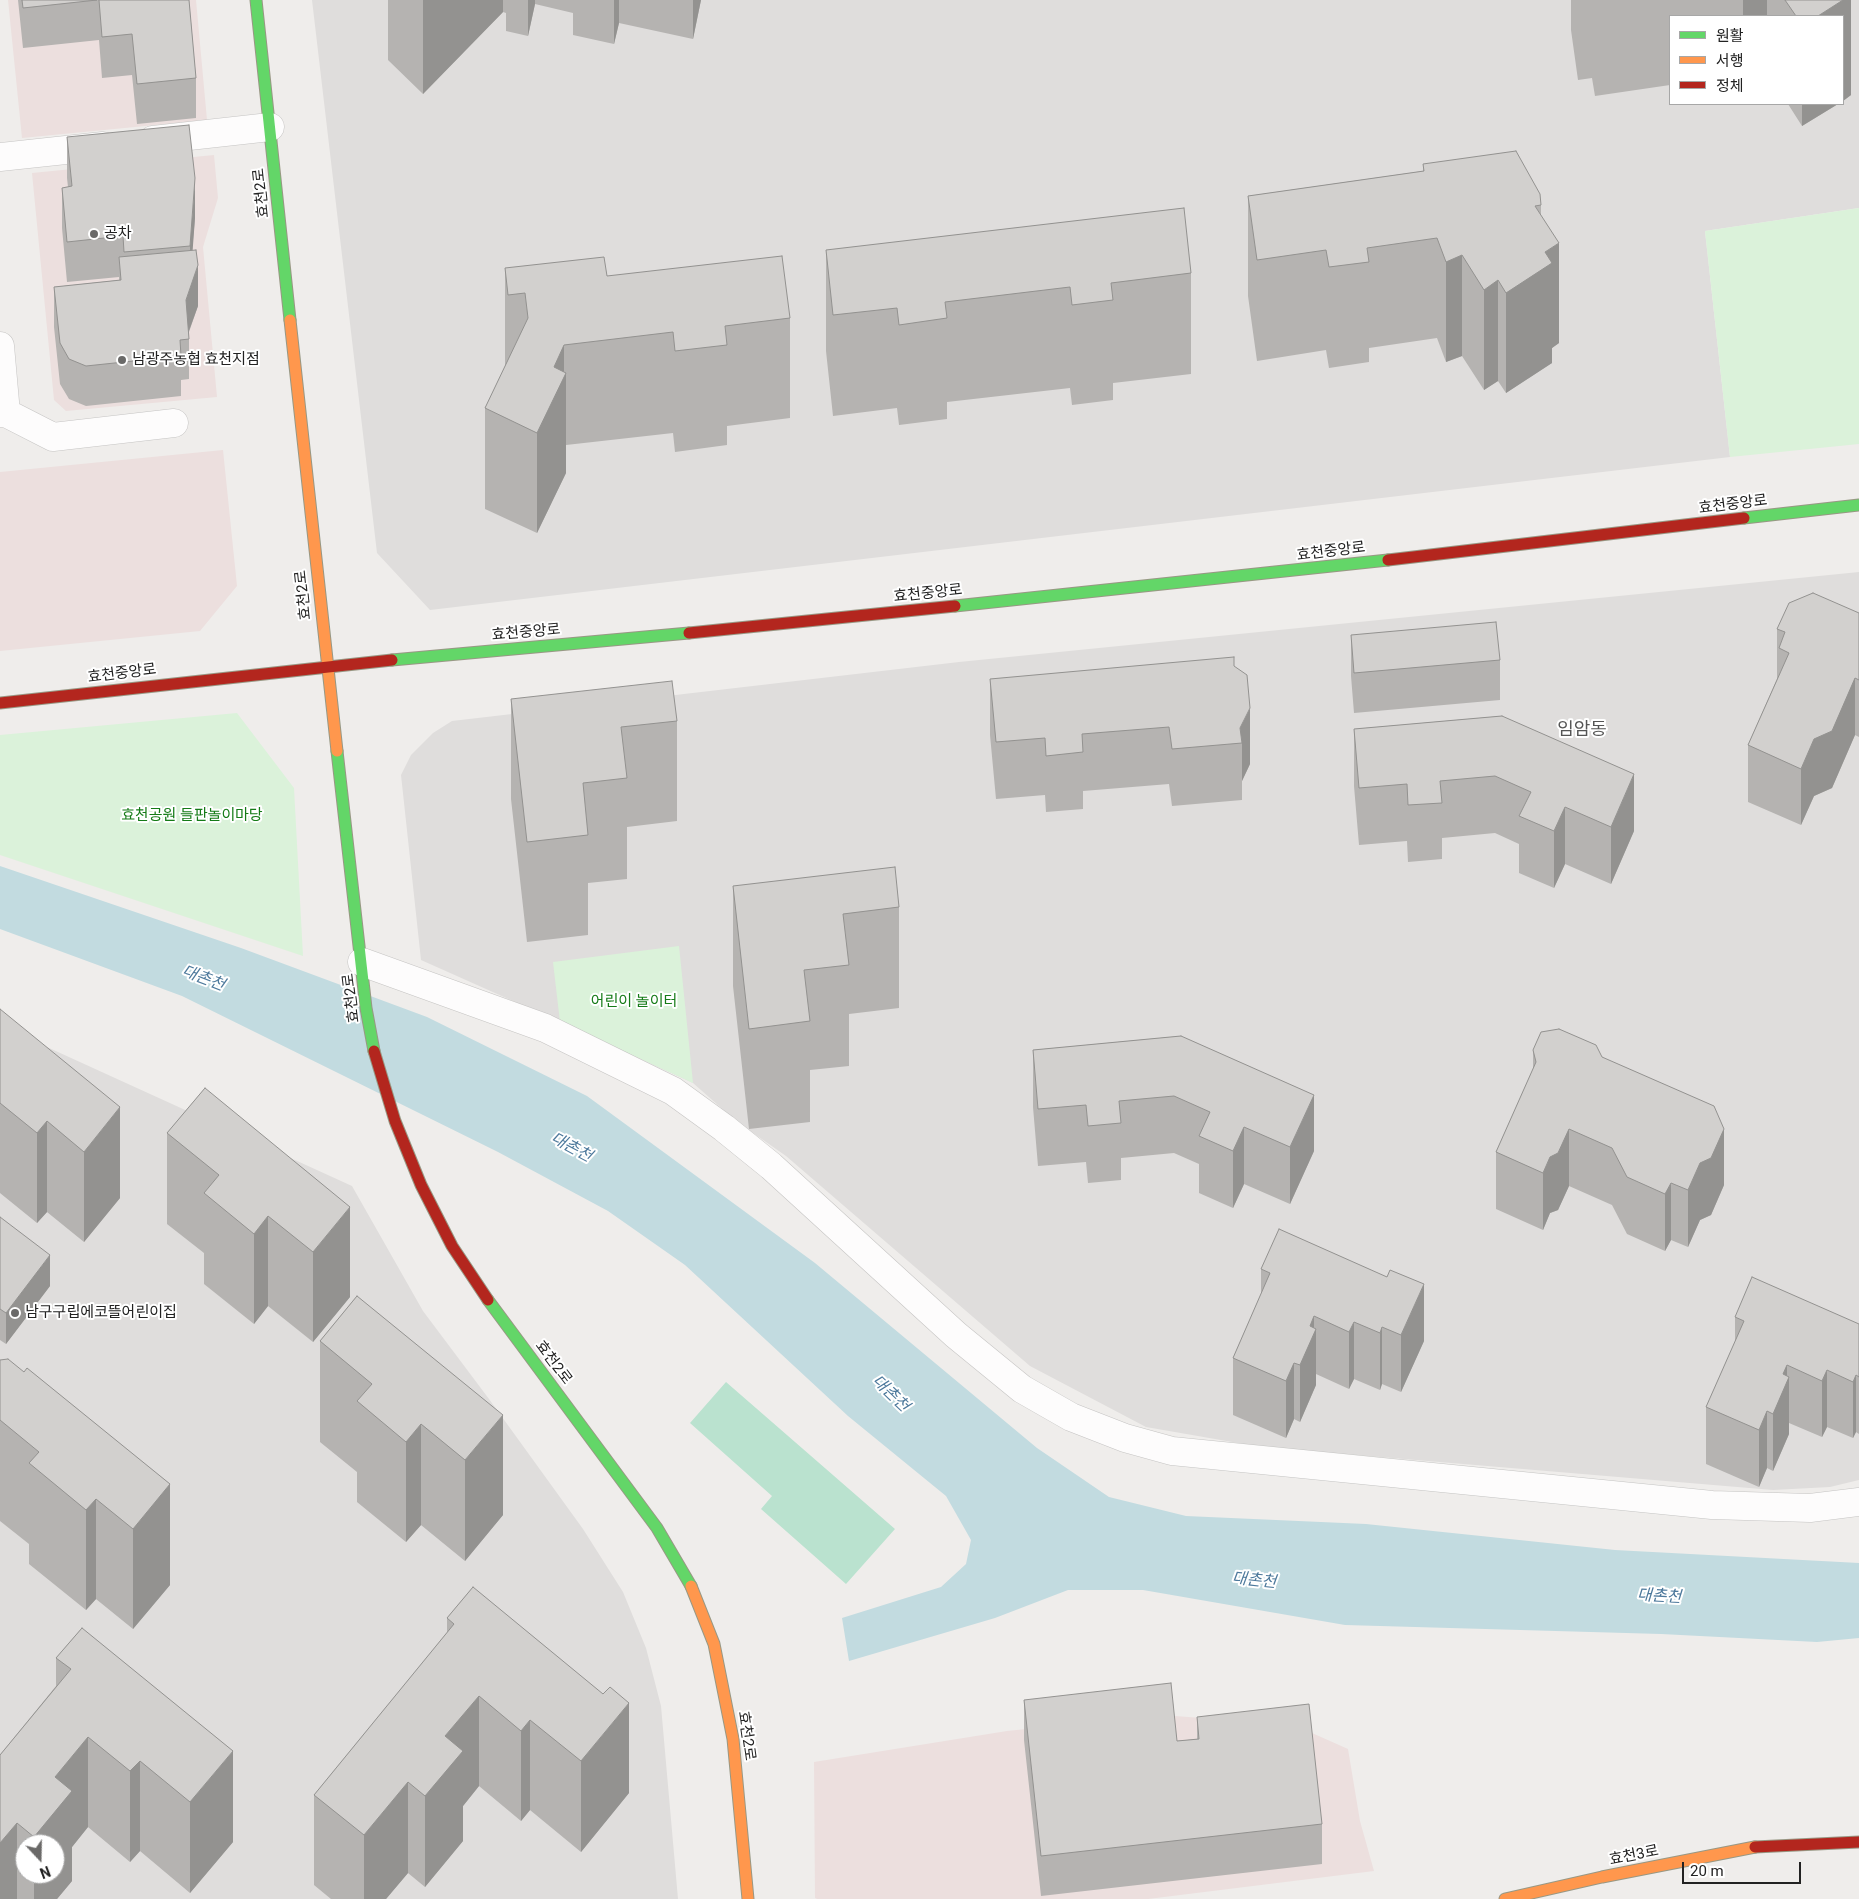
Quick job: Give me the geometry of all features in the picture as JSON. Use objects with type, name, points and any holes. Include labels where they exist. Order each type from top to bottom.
[{"type":"street","name":"효천2로","points":[[256,0],[327,666],[366,1008],[377,1064],[395,1121],[421,1186],[452,1246],[481,1291],[657,1528],[694,1591],[714,1644],[733,1739],[748,1899]]},
{"type":"street","points":[[0,157],[270,127]]},
{"type":"street","points":[[0,346],[3,413],[53,437],[174,423]]},
{"type":"street","name":"효천중앙로","points":[[0,703],[327,666],[742,628],[1260,575],[1859,505]]},
{"type":"street","points":[[362,962],[545,1028],[673,1091],[724,1128],[771,1166],[956,1334],[1022,1390],[1071,1417],[1125,1438],[1172,1451],[1712,1504],[1810,1508],[1859,1502]]},
{"type":"street","name":"효천3로","points":[[1505,1899],[1602,1877],[1756,1847],[1859,1842]]},
{"type":"shaded area","points":[[8,0],[196,0],[207,120],[22,138]]},
{"type":"shaded area","points":[[312,0],[1859,0],[1859,208],[1705,231],[1730,457],[430,610],[377,553]]},
{"type":"shaded area","points":[[214,155],[218,198],[203,247],[217,397],[66,411],[54,400],[32,173]]},
{"type":"shaded area","points":[[223,450],[237,586],[200,631],[0,651],[0,472]]},
{"type":"shaded area","points":[[1859,572],[1859,1480],[1830,1487],[1773,1490],[1261,1447],[1146,1427],[1030,1366],[786,1156],[736,1121],[693,1083],[421,960],[401,775],[411,755],[433,733],[452,721],[959,662]]},
{"type":"shaded area","points":[[0,1032],[25,1037],[352,1186],[423,1311],[583,1529],[623,1592],[646,1648],[661,1706],[678,1899],[0,1899]]},
{"type":"shaded area","points":[[1161,1715],[1243,1721],[1312,1733],[1348,1749],[1360,1821],[1374,1871],[1148,1899],[815,1898],[814,1762],[1007,1731]]},
{"type":"green space","points":[[1859,208],[1859,444],[1730,457],[1705,231]]},
{"type":"green space","name":"효천공원 들판놀이마당","points":[[237,713],[294,788],[303,956],[0,855],[0,735]]},
{"type":"green space","name":"어린이 놀이터","points":[[679,946],[693,1083],[560,1022],[553,962]]},
{"type":"green space","points":[[726,1382],[895,1529],[846,1584],[761,1509],[772,1496],[690,1423]]},
{"type":"water","name":"대촌천","points":[[0,866],[241,948],[427,1017],[587,1096],[815,1263],[1037,1448],[1109,1497],[1186,1516],[1366,1524],[1615,1550],[1859,1563],[1859,1638],[1817,1642],[1661,1634],[1345,1625],[1143,1590],[1068,1590],[995,1618],[849,1661],[842,1618],[941,1587],[966,1564],[971,1540],[946,1496],[848,1416],[685,1265],[608,1211],[498,1152],[182,996],[0,929]]},
{"type":"building","points":[[22,0],[97,0],[23,8]]},
{"type":"building","points":[[99,0],[189,0],[196,78],[137,84],[132,34],[102,37]]},
{"type":"building","points":[[1785,0],[1843,0],[1820,15],[1795,15]]},
{"type":"building","points":[[189,125],[195,178],[190,246],[124,252],[123,236],[67,242],[62,188],[72,186],[67,137]]},
{"type":"building","points":[[1516,151],[1540,194],[1541,205],[1535,206],[1559,243],[1545,252],[1552,263],[1506,293],[1498,280],[1484,290],[1462,255],[1446,262],[1437,238],[1367,248],[1369,262],[1329,267],[1326,250],[1257,260],[1248,196],[1424,171],[1423,164]]},
{"type":"building","points":[[1184,208],[1191,273],[1111,283],[1113,300],[1072,305],[1070,287],[945,302],[947,318],[899,325],[897,308],[833,315],[826,250]]},
{"type":"building","points":[[196,250],[198,265],[186,300],[189,339],[180,340],[181,356],[86,366],[69,359],[60,343],[54,287],[121,280],[119,257]]},
{"type":"building","points":[[782,256],[790,318],[725,326],[727,345],[675,351],[673,332],[564,345],[554,367],[566,373],[537,433],[485,408],[528,318],[525,293],[508,295],[505,268],[604,257],[607,276]]},
{"type":"building","points":[[1813,593],[1859,613],[1859,680],[1855,678],[1832,731],[1814,739],[1801,769],[1748,745],[1789,653],[1779,648],[1785,632],[1777,629],[1789,603]]},
{"type":"building","points":[[1496,622],[1500,660],[1354,673],[1351,635]]},
{"type":"building","points":[[1234,657],[1234,666],[1247,675],[1250,708],[1240,728],[1242,743],[1172,749],[1169,727],[1082,734],[1083,752],[1046,756],[1045,738],[996,742],[990,679]]},
{"type":"building","points":[[672,681],[677,721],[621,727],[627,778],[583,783],[588,835],[527,842],[511,699]]},
{"type":"building","points":[[1502,716],[1634,774],[1611,827],[1565,807],[1554,831],[1519,816],[1531,792],[1495,776],[1440,781],[1442,803],[1408,805],[1407,784],[1359,788],[1354,729]]},
{"type":"building","points":[[895,867],[899,907],[843,914],[849,965],[804,970],[810,1021],[749,1029],[733,886]]},
{"type":"building","points":[[0,1009],[120,1107],[84,1152],[47,1121],[37,1133],[0,1103]]},
{"type":"building","points":[[1559,1029],[1596,1045],[1602,1057],[1714,1106],[1724,1129],[1711,1158],[1700,1163],[1688,1190],[1671,1183],[1665,1194],[1627,1177],[1612,1148],[1569,1129],[1558,1153],[1550,1157],[1543,1173],[1496,1152],[1536,1062],[1533,1050],[1541,1032]]},
{"type":"building","points":[[1181,1036],[1314,1095],[1290,1147],[1244,1127],[1233,1151],[1199,1136],[1210,1112],[1174,1096],[1119,1101],[1121,1123],[1088,1126],[1086,1105],[1038,1109],[1033,1050]]},
{"type":"building","points":[[205,1088],[350,1207],[313,1252],[268,1216],[254,1234],[204,1193],[219,1175],[167,1133]]},
{"type":"building","points":[[0,1217],[50,1255],[6,1313],[0,1309]]},
{"type":"building","points":[[1279,1229],[1387,1277],[1390,1270],[1424,1284],[1401,1335],[1382,1327],[1380,1333],[1354,1322],[1349,1332],[1314,1316],[1310,1326],[1316,1329],[1300,1365],[1294,1363],[1286,1381],[1233,1358],[1270,1273],[1261,1269]]},
{"type":"building","points":[[1752,1277],[1859,1324],[1859,1377],[1856,1375],[1853,1382],[1827,1370],[1822,1381],[1787,1365],[1783,1374],[1789,1377],[1773,1414],[1767,1411],[1759,1430],[1706,1407],[1744,1321],[1735,1317]]},
{"type":"building","points":[[357,1296],[503,1415],[465,1460],[421,1424],[406,1442],[357,1401],[372,1384],[320,1341]]},
{"type":"building","points":[[8,1359],[24,1372],[27,1368],[170,1484],[133,1529],[96,1499],[86,1510],[29,1463],[39,1452],[0,1420],[0,1360]]},
{"type":"building","points":[[473,1587],[603,1694],[610,1687],[629,1703],[581,1761],[530,1720],[521,1731],[479,1696],[445,1736],[463,1751],[425,1796],[408,1782],[364,1835],[314,1795],[454,1624],[447,1618]]},
{"type":"building","points":[[82,1628],[233,1751],[190,1802],[140,1761],[130,1771],[88,1737],[55,1777],[72,1791],[36,1834],[30,1834],[17,1823],[0,1843],[0,1755],[71,1669],[56,1658]]},
{"type":"building","points":[[1171,1683],[1177,1741],[1199,1739],[1197,1717],[1309,1704],[1322,1824],[1041,1856],[1024,1700]]},
{"type":"traffic: fast","points":[[256,0],[290,320]]},
{"type":"traffic: fast","points":[[1744,518],[1859,505]]},
{"type":"traffic: fast","points":[[955,606],[1388,560]]},
{"type":"traffic: fast","points":[[392,660],[689,633]]},
{"type":"traffic: fast","points":[[337,751],[366,1008],[374,1051]]},
{"type":"traffic: fast","points":[[488,1300],[657,1528],[691,1586]]},
{"type":"traffic: slow","points":[[290,320],[337,751]]},
{"type":"traffic: slow","points":[[691,1586],[714,1644],[733,1739],[748,1899]]},
{"type":"traffic: slow","points":[[1505,1899],[1602,1877],[1755,1847]]},
{"type":"traffic: jam","points":[[1388,560],[1744,518]]},
{"type":"traffic: jam","points":[[689,633],[955,606]]},
{"type":"traffic: jam","points":[[0,703],[392,660]]},
{"type":"traffic: jam","points":[[374,1051],[395,1121],[421,1185],[452,1246],[488,1300]]},
{"type":"traffic: jam","points":[[1755,1847],[1859,1842]]},
{"type":"place","name":"공차","points":[[94,234]]},
{"type":"place","name":"남광주농협 효천지점","points":[[122,360]]},
{"type":"place","name":"남구구립에코뜰어린이집","points":[[15,1313]]},
{"type":"district","name":"임암동","points":[[1582,730]]}]
